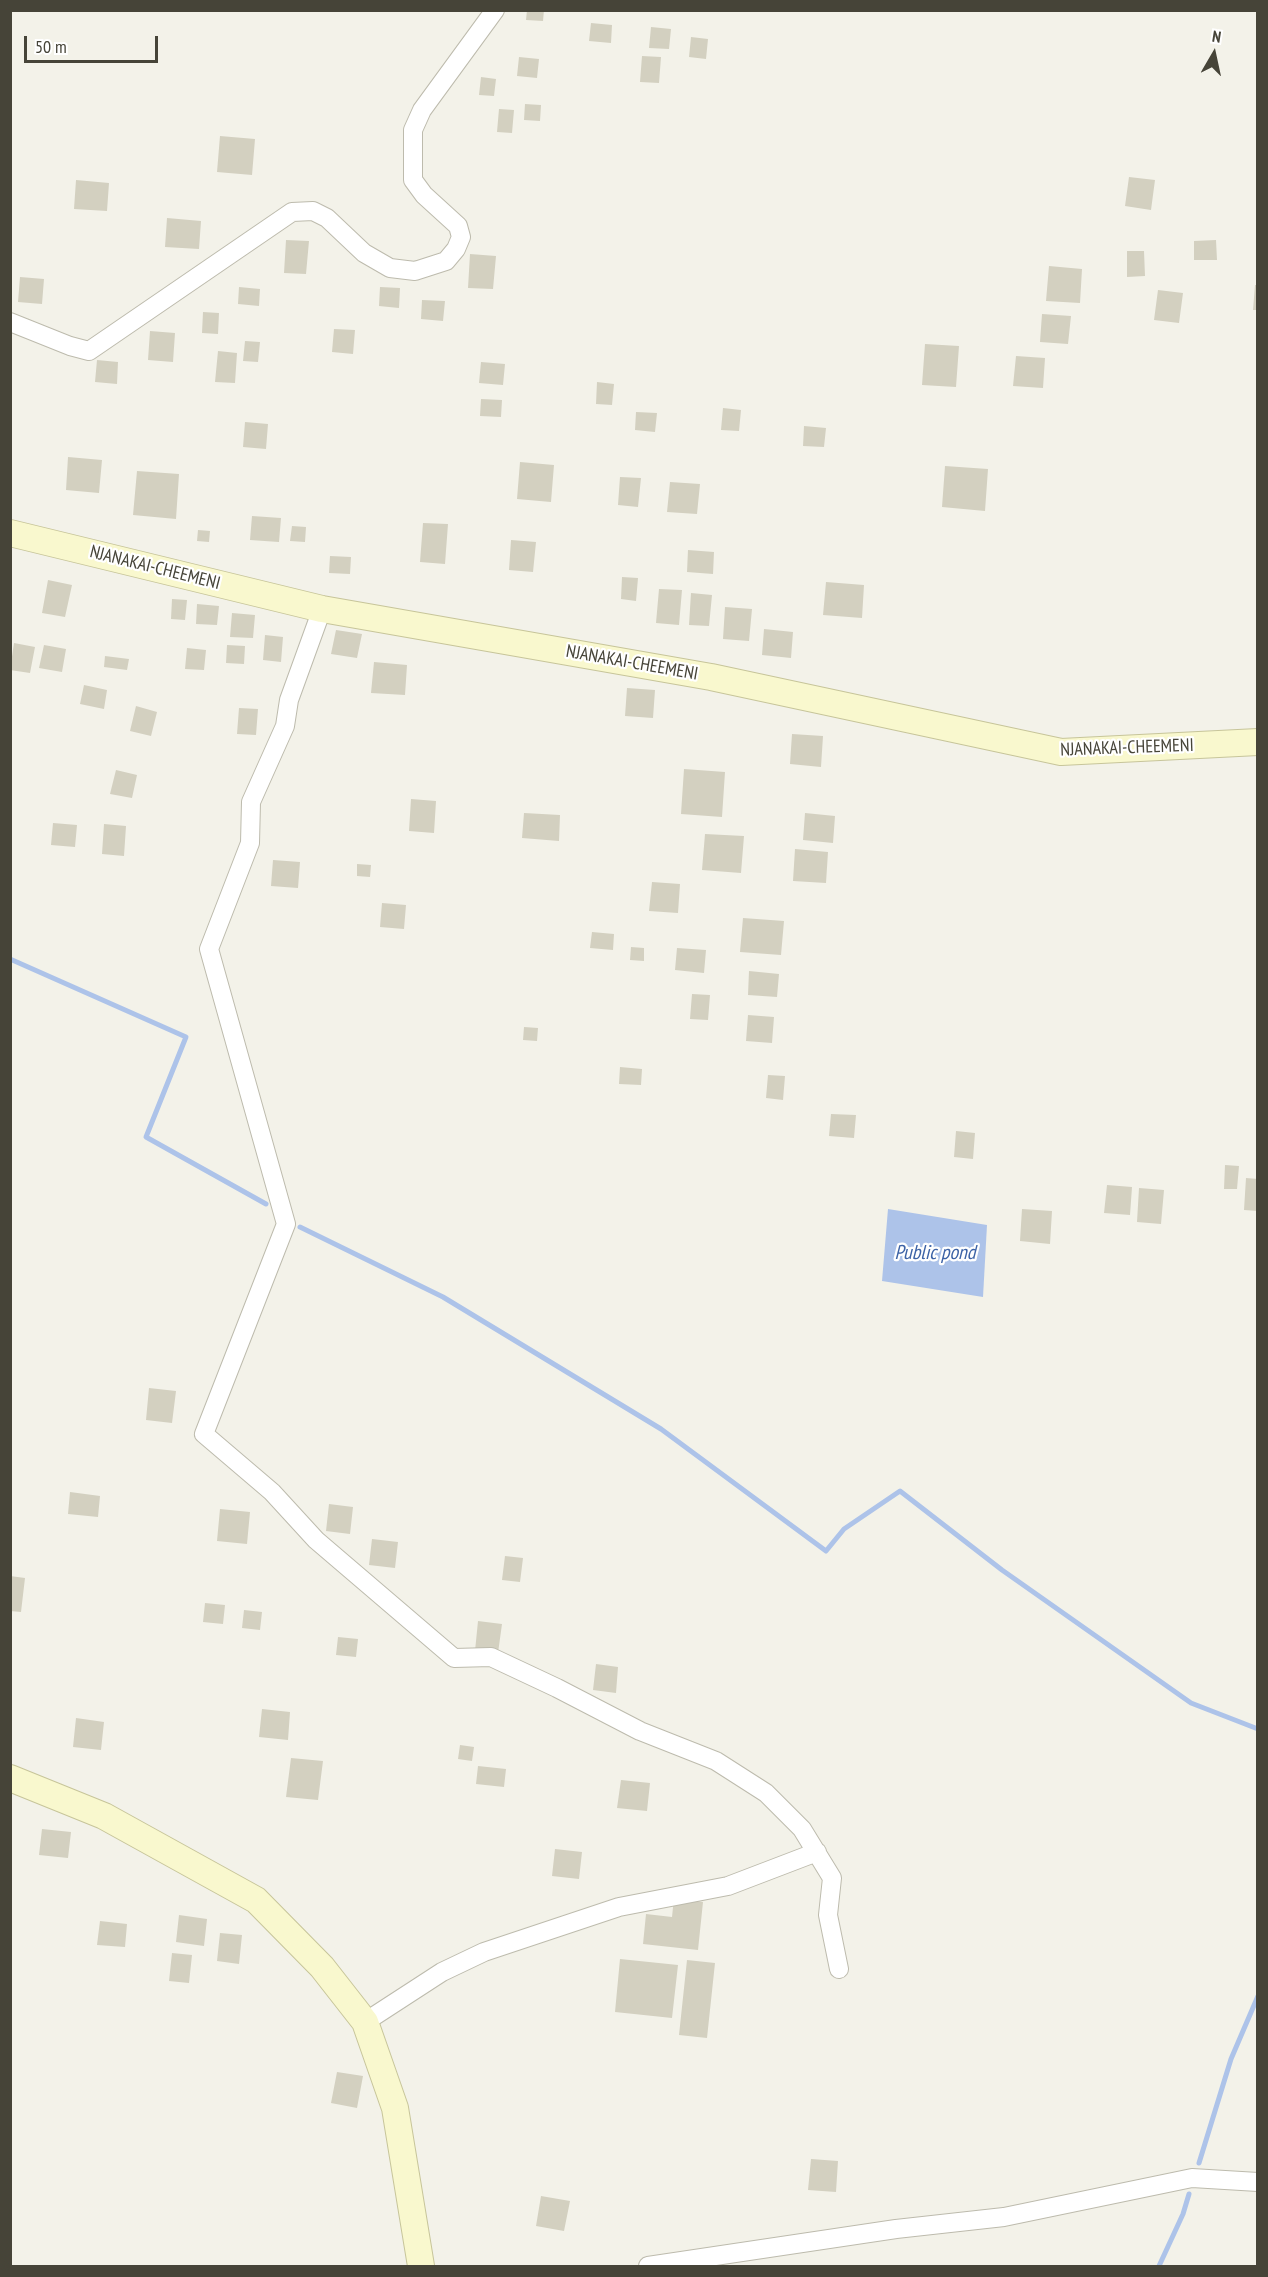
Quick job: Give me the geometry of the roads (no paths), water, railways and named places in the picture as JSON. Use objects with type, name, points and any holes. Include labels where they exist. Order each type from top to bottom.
[{"type":"main road","name":"NJANAKAI-CHEEMENI","points":[[10,533],[322,609],[711,676],[1061,752],[1257,742]]},
{"type":"main road","points":[[10,1778],[104,1816],[256,1900],[322,1967],[365,2022],[395,2109],[421,2266]]},
{"type":"street","points":[[10,322],[70,346],[89,351],[292,212],[313,212],[327,218],[364,254],[390,268],[416,272],[446,261],[456,249],[460,237],[458,226],[424,195],[413,180],[413,130],[422,110],[495,10]]},
{"type":"street","points":[[322,609],[289,700],[285,726],[250,802],[250,843],[209,950],[286,1224],[204,1434],[272,1491],[316,1540],[454,1658],[491,1657],[640,1731],[716,1761],[766,1793],[802,1829],[832,1878],[828,1915],[839,1969]]},
{"type":"street","points":[[365,2022],[442,1972],[484,1952],[619,1907],[728,1886],[816,1852]]},
{"type":"street","points":[[648,2266],[896,2229],[1004,2217],[1192,2178],[1257,2182]]},
{"type":"water","name":"Public pond","points":[[888,1209],[987,1225],[983,1297],[882,1281]]},
{"type":"waterway","points":[[10,959],[186,1037],[146,1137],[266,1204]]},
{"type":"waterway","points":[[300,1227],[443,1297],[661,1429],[826,1551],[844,1529],[900,1491],[1002,1570],[1191,1703],[1258,1729]]},
{"type":"waterway","points":[[1199,2163],[1231,2059],[1258,1996]]},
{"type":"waterway","points":[[1159,2266],[1183,2214],[1189,2194]]}]
